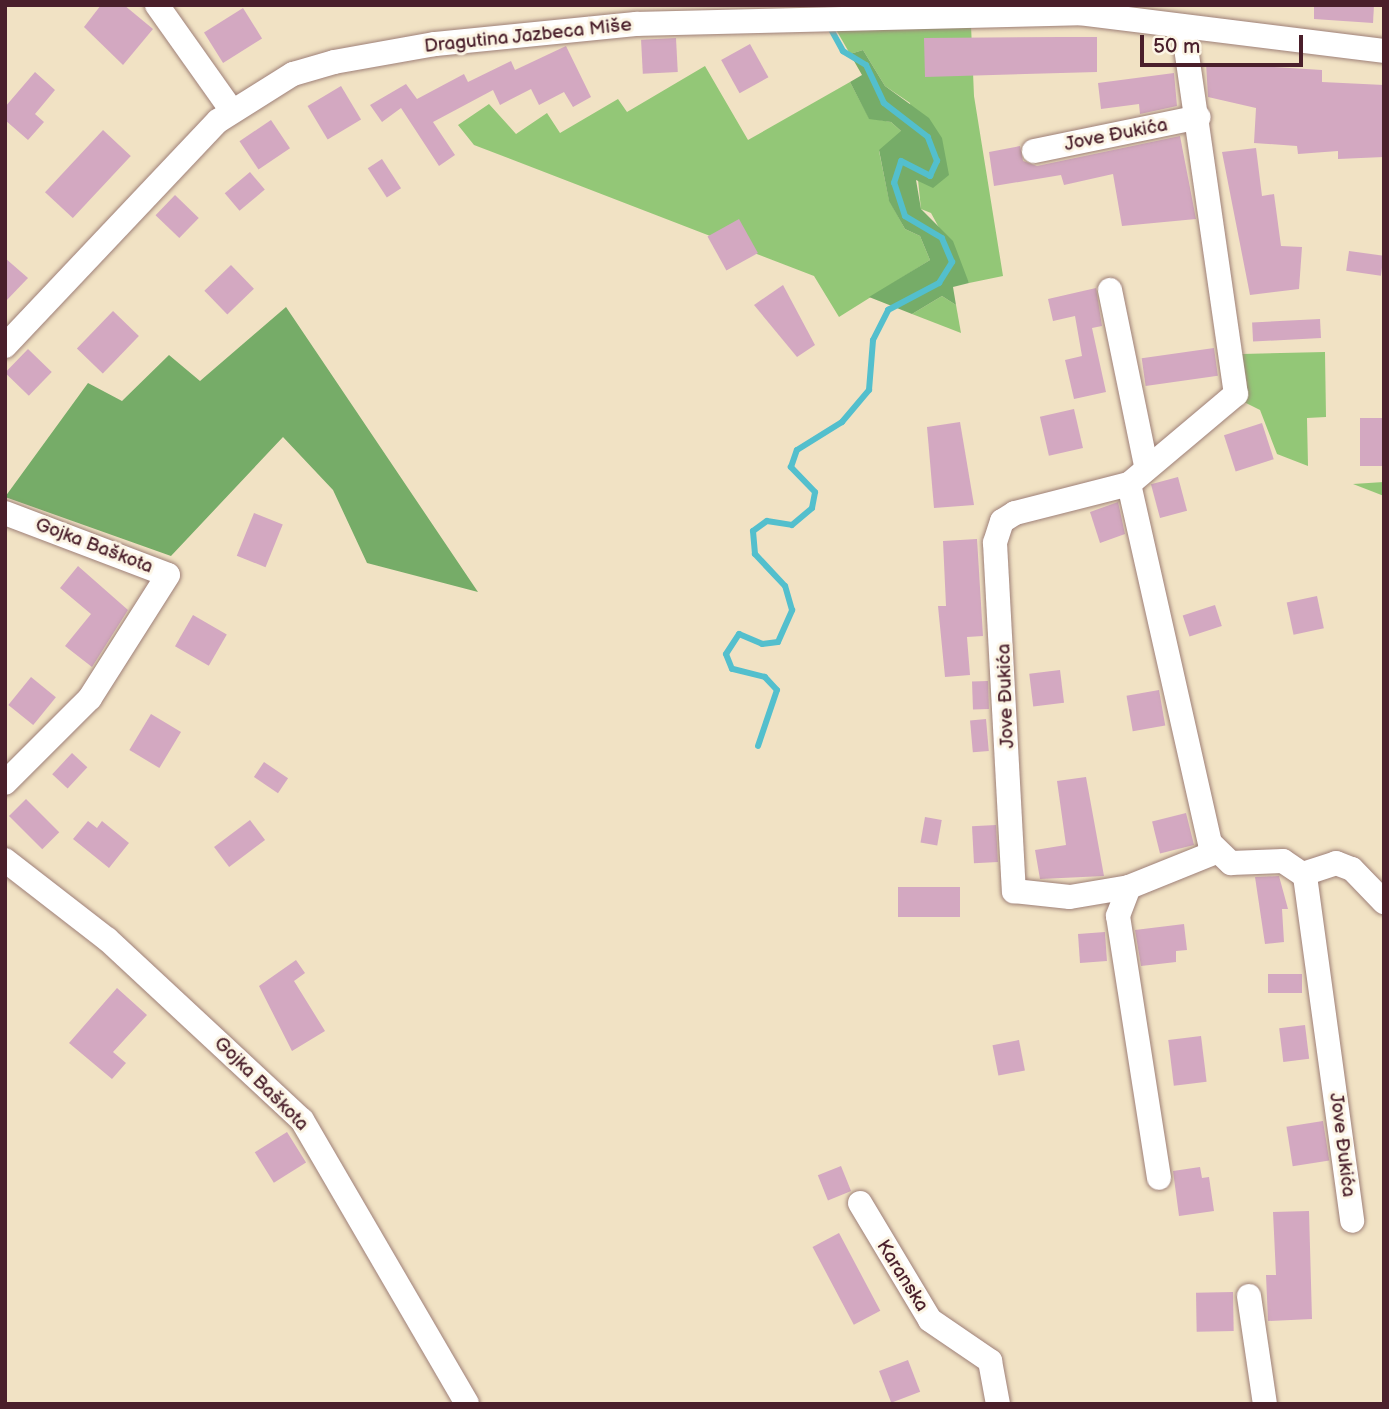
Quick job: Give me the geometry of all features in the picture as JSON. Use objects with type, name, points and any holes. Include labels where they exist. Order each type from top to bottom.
[{"type":"street","points":[[158,5],[232,111]]},
{"type":"street","name":"Dragutina Jazbeca Miše","points":[[5,346],[232,111],[293,74],[334,62],[529,34],[635,24],[1079,13],[1171,19],[1384,51]]},
{"type":"street","name":"Jove Đukića","points":[[1171,19],[1199,117],[1238,387],[1138,475],[1015,513],[1002,521],[995,543],[1014,891],[1070,897],[1129,887],[1216,852]]},
{"type":"street","name":"Jove Đukića","points":[[1034,151],[1199,117]]},
{"type":"street","points":[[1110,290],[1138,475],[1216,852],[1231,863],[1283,861],[1303,874],[1336,863],[1352,869],[1384,902]]},
{"type":"street","name":"Gojka Baškota","points":[[5,513],[168,575],[90,698],[5,783]]},
{"type":"street","name":"Gojka Baškota","points":[[5,860],[107,939],[302,1120],[467,1404]]},
{"type":"street","name":"Jove Đukića","points":[[1303,874],[1352,1221]]},
{"type":"street","points":[[1129,887],[1118,916],[1159,1178]]},
{"type":"street","name":"Karanska","points":[[860,1203],[930,1320],[990,1361],[998,1404]]},
{"type":"street","points":[[1249,1296],[1265,1404]]},
{"type":"green space","points":[[971,25],[974,96],[1003,276],[969,283],[931,213],[921,209],[910,103],[885,86],[863,50],[850,54],[834,26]]},
{"type":"green space","points":[[863,50],[885,86],[929,118],[942,138],[949,175],[933,188],[916,180],[921,209],[953,241],[969,283],[953,287],[956,305],[942,296],[912,314],[869,297],[930,260],[920,236],[905,229],[889,201],[879,150],[901,131],[891,122],[869,119],[850,82],[862,75],[850,54]]},
{"type":"green space","points":[[705,66],[748,140],[850,82],[869,118],[891,122],[902,132],[879,151],[889,200],[905,229],[920,236],[930,260],[839,317],[814,276],[474,145],[458,125],[489,104],[516,134],[547,113],[560,133],[618,99],[627,112]]},
{"type":"green space","points":[[942,296],[956,305],[961,333],[912,314]]},
{"type":"green space","points":[[286,307],[478,592],[367,563],[333,490],[283,437],[171,556],[5,497],[88,383],[122,401],[169,355],[200,381]]},
{"type":"green space","points":[[1325,352],[1326,417],[1307,418],[1308,466],[1277,454],[1260,410],[1242,401],[1247,384],[1242,354]]},
{"type":"green space","points":[[1384,482],[1384,496],[1353,484]]},
{"type":"building","points":[[101,5],[124,5],[153,29],[123,65],[84,27]]},
{"type":"building","points":[[1314,5],[1374,5],[1373,23],[1314,19]]},
{"type":"building","points":[[243,8],[262,39],[223,63],[204,32]]},
{"type":"building","points":[[1097,37],[1097,72],[925,77],[924,38]]},
{"type":"building","points":[[676,38],[678,72],[643,74],[641,40]]},
{"type":"building","points":[[750,44],[768,77],[740,93],[721,60]]},
{"type":"building","points":[[566,46],[591,97],[573,107],[564,92],[539,105],[531,89],[500,105],[493,90],[433,122],[455,155],[439,166],[401,108],[382,122],[370,105],[406,84],[417,99],[464,74],[468,82],[511,61],[515,70]]},
{"type":"building","points":[[1206,63],[1322,70],[1322,82],[1384,85],[1384,157],[1338,159],[1338,151],[1298,154],[1297,146],[1254,143],[1256,108],[1208,97]]},
{"type":"building","points":[[35,72],[55,90],[35,114],[44,122],[28,140],[5,120],[5,107]]},
{"type":"building","points":[[1174,73],[1177,106],[1140,114],[1139,104],[1101,109],[1098,83]]},
{"type":"building","points":[[341,86],[361,119],[328,140],[308,106]]},
{"type":"building","points":[[271,120],[290,148],[259,169],[239,141]]},
{"type":"building","points":[[103,130],[131,156],[73,218],[45,192]]},
{"type":"building","points":[[1180,136],[1196,219],[1122,226],[1113,174],[1064,185],[1061,175],[994,186],[989,152],[1020,146],[1023,161],[1037,166]]},
{"type":"building","points":[[1256,148],[1262,196],[1274,194],[1281,246],[1302,247],[1299,289],[1250,295],[1222,152]]},
{"type":"building","points":[[382,159],[401,188],[387,198],[368,168]]},
{"type":"building","points":[[250,172],[265,190],[240,211],[225,193]]},
{"type":"building","points":[[175,195],[199,218],[179,238],[156,215]]},
{"type":"building","points":[[739,219],[758,253],[726,271],[708,236]]},
{"type":"building","points":[[1349,251],[1384,256],[1381,276],[1346,271]]},
{"type":"building","points":[[5,258],[28,278],[5,302]]},
{"type":"building","points":[[231,265],[254,289],[227,314],[204,291]]},
{"type":"building","points":[[783,285],[815,345],[797,357],[754,305]]},
{"type":"building","points":[[1096,288],[1102,326],[1092,328],[1106,392],[1074,399],[1065,360],[1082,356],[1075,316],[1053,321],[1048,299]]},
{"type":"building","points":[[113,311],[139,336],[103,373],[77,348]]},
{"type":"building","points":[[1320,319],[1321,338],[1253,342],[1252,323]]},
{"type":"building","points":[[1214,348],[1218,376],[1146,386],[1142,358]]},
{"type":"building","points":[[28,349],[52,372],[29,396],[5,373]]},
{"type":"building","points":[[1074,409],[1083,448],[1049,456],[1040,417]]},
{"type":"building","points":[[1360,418],[1384,418],[1384,466],[1360,466]]},
{"type":"building","points":[[960,422],[974,505],[934,508],[927,427]]},
{"type":"building","points":[[1262,423],[1274,459],[1236,472],[1224,435]]},
{"type":"building","points":[[1178,477],[1187,511],[1160,518],[1151,484]]},
{"type":"building","points":[[1118,502],[1125,534],[1100,543],[1090,512]]},
{"type":"building","points":[[254,513],[283,525],[266,567],[237,556]]},
{"type":"building","points":[[977,539],[983,636],[967,637],[970,675],[945,677],[938,606],[946,606],[943,541]]},
{"type":"building","points":[[78,566],[128,610],[92,667],[65,646],[91,614],[60,588]]},
{"type":"building","points":[[1317,596],[1324,628],[1294,635],[1287,602]]},
{"type":"building","points":[[1215,605],[1222,626],[1189,636],[1183,616]]},
{"type":"building","points":[[193,615],[227,634],[209,666],[175,646]]},
{"type":"building","points":[[1060,670],[1064,703],[1033,707],[1029,674]]},
{"type":"building","points":[[31,677],[56,697],[33,725],[8,705]]},
{"type":"building","points":[[988,681],[989,709],[973,710],[972,682]]},
{"type":"building","points":[[1159,690],[1165,725],[1133,731],[1127,696]]},
{"type":"building","points":[[151,714],[181,732],[159,768],[129,750]]},
{"type":"building","points":[[986,719],[989,751],[973,752],[970,720]]},
{"type":"building","points":[[72,753],[87,767],[68,789],[52,774]]},
{"type":"building","points":[[264,762],[288,778],[278,793],[254,777]]},
{"type":"building","points":[[1086,777],[1104,876],[1040,879],[1035,850],[1066,845],[1057,781]]},
{"type":"building","points":[[26,799],[59,832],[42,849],[9,816]]},
{"type":"building","points":[[1186,813],[1194,845],[1160,853],[1152,821]]},
{"type":"building","points":[[925,817],[942,820],[937,846],[920,843]]},
{"type":"building","points":[[250,820],[265,840],[229,867],[214,847]]},
{"type":"building","points":[[88,821],[97,828],[102,821],[129,843],[109,868],[73,839]]},
{"type":"building","points":[[996,825],[998,862],[974,863],[972,826]]},
{"type":"building","points":[[1279,876],[1288,909],[1282,909],[1284,942],[1265,944],[1255,877]]},
{"type":"building","points":[[898,887],[960,887],[960,917],[898,917]]},
{"type":"building","points":[[1184,924],[1187,950],[1176,951],[1176,962],[1141,966],[1135,930]]},
{"type":"building","points":[[1105,932],[1107,961],[1080,963],[1078,934]]},
{"type":"building","points":[[296,960],[305,973],[294,981],[325,1031],[292,1051],[259,986]]},
{"type":"building","points":[[1268,974],[1302,974],[1302,993],[1268,993]]},
{"type":"building","points":[[117,988],[147,1015],[113,1052],[126,1063],[112,1079],[69,1043]]},
{"type":"building","points":[[1305,1025],[1309,1059],[1283,1062],[1279,1028]]},
{"type":"building","points":[[1201,1036],[1207,1082],[1174,1086],[1168,1040]]},
{"type":"building","points":[[1019,1040],[1025,1070],[998,1076],[992,1045]]},
{"type":"building","points":[[1323,1121],[1329,1161],[1293,1166],[1286,1127]]},
{"type":"building","points":[[287,1132],[306,1163],[274,1183],[255,1152]]},
{"type":"building","points":[[841,1166],[851,1191],[828,1200],[818,1175]]},
{"type":"building","points":[[1200,1167],[1202,1178],[1209,1177],[1214,1211],[1179,1216],[1173,1171]]},
{"type":"building","points":[[1309,1211],[1312,1319],[1268,1321],[1266,1275],[1276,1275],[1273,1212]]},
{"type":"building","points":[[839,1233],[880,1311],[854,1325],[813,1247]]},
{"type":"building","points":[[1233,1292],[1234,1331],[1197,1332],[1196,1293]]},
{"type":"building","points":[[908,1360],[920,1392],[891,1403],[879,1371]]},
{"type":"waterway","points":[[758,746],[777,690],[765,677],[732,669],[726,654],[739,634],[762,644],[778,642],[792,610],[785,586],[755,554],[753,531],[767,521],[792,525],[812,508],[815,492],[791,467],[797,450],[842,422],[869,390],[873,340],[888,310],[939,283],[952,262],[942,238],[905,216],[894,183],[901,161],[930,176],[937,161],[928,137],[884,103],[866,65],[843,51],[831,29]]}]
